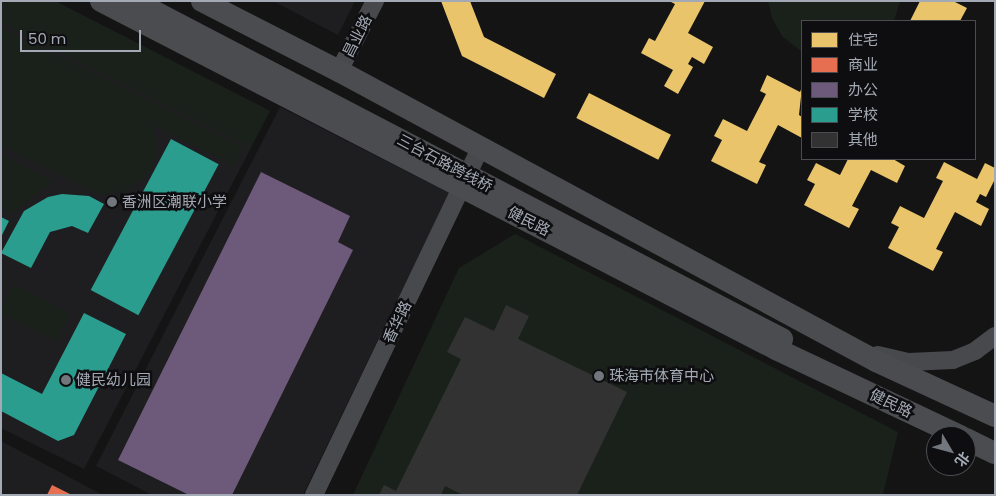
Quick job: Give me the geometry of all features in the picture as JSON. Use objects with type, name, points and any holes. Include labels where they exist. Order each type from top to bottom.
[{"type":"main road","name":"健民路","points":[[101,1],[776,349],[940,426]]},
{"type":"main road","name":"三台石路跨线桥","points":[[134,1],[785,334]]},
{"type":"main road","name":"三台石路跨线桥","points":[[165,1],[785,334]]},
{"type":"main road","points":[[202,1],[339,71],[480,149],[876,361],[995,416]]},
{"type":"main road","points":[[785,334],[876,361]]},
{"type":"main road","points":[[785,334],[866,390]]},
{"type":"main road","points":[[976,444],[995,453]]},
{"type":"street","name":"昌业路","points":[[339,71],[375,1]]},
{"type":"street","name":"香华路","points":[[314,495],[480,149]]},
{"type":"street","points":[[432,171],[448,192],[444,224]]},
{"type":"street","points":[[444,224],[468,203],[494,203]]},
{"type":"street","points":[[842,343],[894,359],[930,362],[959,357],[995,336]]},
{"type":"shaded area","name":"香洲区潮联小学","points":[[1,1],[55,1],[270,111],[84,469],[1,428]]},
{"type":"shaded area","points":[[1,1],[55,1],[270,111],[251,147],[1,23]]},
{"type":"shaded area","points":[[273,1],[355,1],[338,35]]},
{"type":"shaded area","points":[[768,1],[900,1],[894,20],[801,20],[801,51],[782,36],[772,18]]},
{"type":"shaded area","points":[[1,28],[243,147],[235,165],[153,125],[157,153],[149,173],[123,192],[101,195],[1,146]]},
{"type":"shaded area","points":[[280,107],[449,193],[303,495],[152,495],[96,466]]},
{"type":"shaded area","points":[[1,155],[54,181],[12,213],[1,208]]},
{"type":"shaded area","name":"珠海市体育中心","points":[[515,234],[898,432],[883,495],[353,495],[459,268]]},
{"type":"shaded area","points":[[14,285],[70,314],[56,341],[1,313]]},
{"type":"shaded area","points":[[1,441],[103,495],[1,495]]},
{"type":"building: 住宅","points":[[441,1],[470,1],[484,37],[556,74],[544,98],[462,56]]},
{"type":"building: 住宅","points":[[669,1],[705,1],[688,33],[713,47],[704,64],[692,57],[688,64],[693,67],[678,94],[664,86],[673,70],[641,53],[649,38],[655,41],[675,4]]},
{"type":"building: 住宅","points":[[920,1],[953,1],[967,8],[961,20],[910,20]]},
{"type":"building: 住宅","points":[[767,75],[800,92],[801,90],[799,115],[801,116],[801,137],[778,125],[759,162],[766,165],[757,184],[711,161],[722,140],[714,136],[723,119],[747,131],[766,94],[760,91]]},
{"type":"building: 住宅","points":[[589,93],[671,135],[658,160],[576,118]]},
{"type":"building: 住宅","points":[[848,160],[895,160],[905,166],[897,183],[871,170],[852,206],[859,209],[849,228],[804,205],[815,184],[807,180],[816,163],[840,175]]},
{"type":"building: 住宅","points":[[944,162],[977,179],[985,163],[995,168],[995,179],[986,197],[980,194],[976,202],[989,209],[981,226],[955,212],[936,249],[943,252],[933,271],[888,248],[899,227],[891,223],[900,206],[924,218],[943,181],[936,178]]},
{"type":"building: 商业","points":[[242,236],[311,270],[202,493],[133,459]]},
{"type":"building: 商业","points":[[52,485],[72,495],[47,495]]},
{"type":"building: 办公","points":[[261,172],[350,216],[338,242],[353,250],[232,495],[189,495],[118,460]]},
{"type":"building: 学校","points":[[171,139],[219,164],[138,315],[91,290]]},
{"type":"building: 学校","points":[[62,194],[89,196],[104,204],[88,233],[72,226],[50,232],[31,268],[1,253],[24,211],[48,197]]},
{"type":"building: 学校","points":[[1,217],[9,221],[1,237]]},
{"type":"building: 学校","points":[[84,313],[126,334],[74,435],[58,441],[1,411],[1,373],[42,394]]},
{"type":"building: 其他","points":[[506,305],[529,316],[518,339],[627,392],[577,495],[463,495],[445,486],[441,495],[379,495],[384,485],[396,491],[461,359],[447,352],[465,317],[494,331]]},
{"type":"place","name":"香洲区潮联小学","points":[[112,202]]},
{"type":"place","name":"珠海市体育中心","points":[[599,376]]},
{"type":"place","name":"健民幼儿园","points":[[66,380]]}]
